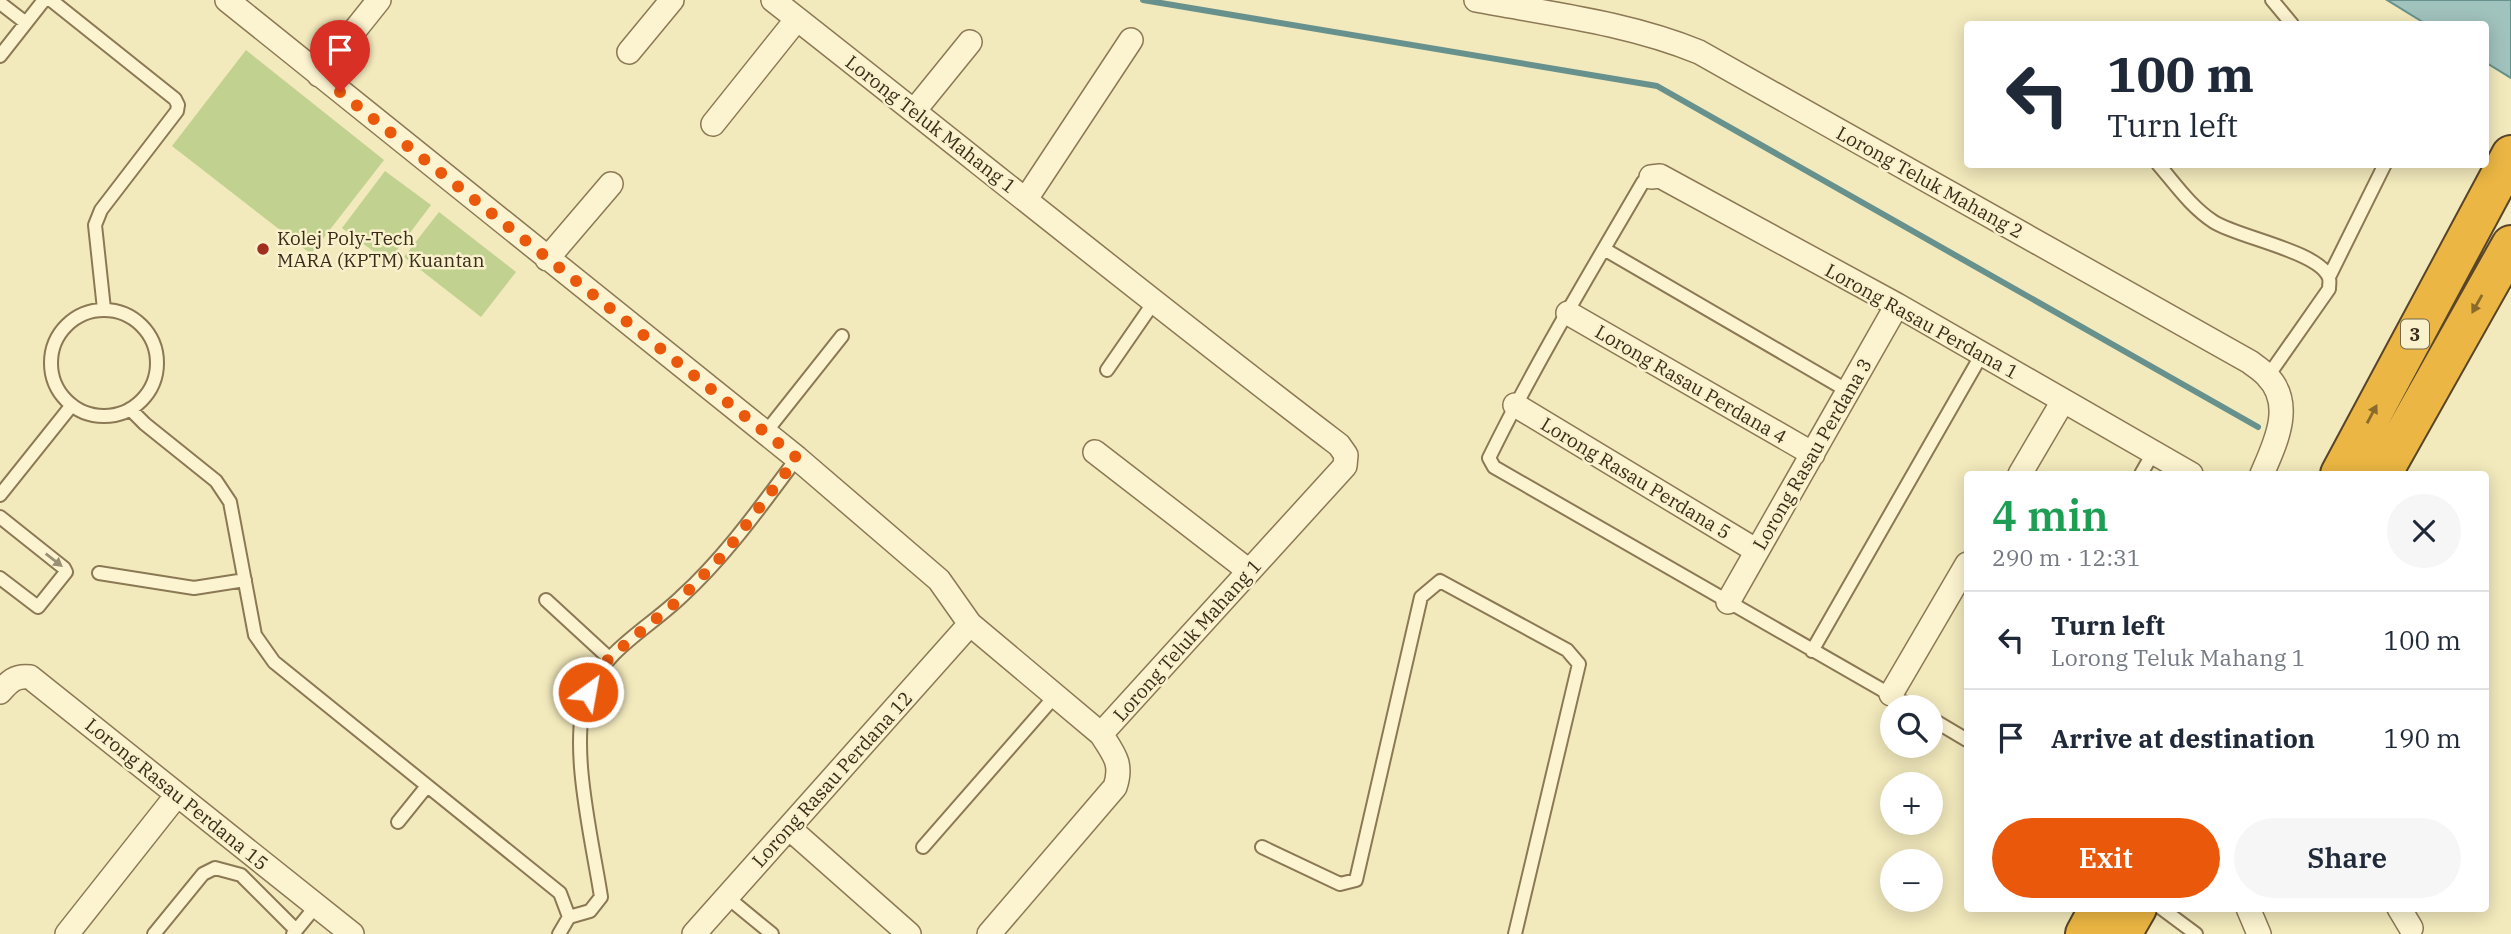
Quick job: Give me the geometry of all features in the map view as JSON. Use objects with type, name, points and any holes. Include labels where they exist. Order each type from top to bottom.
[{"type":"highway","name":"3","points":[[2342,471],[2511,155]]},
{"type":"highway","name":"3","points":[[2384,471],[2511,245]]},
{"type":"highway","points":[[2085,934],[2097,912]]},
{"type":"highway","points":[[2122,934],[2135,912]]},
{"type":"street","name":"Lorong Teluk Mahang 1","points":[[227,0],[797,458],[939,580],[970,624],[1101,734],[1345,466],[1346,455],[1339,445],[1219,354],[773,0]]},
{"type":"street","points":[[319,75],[379,0]]},
{"type":"street","points":[[629,52],[672,0]]},
{"type":"street","name":"Lorong Teluk Mahang 2","points":[[1476,0],[1632,29],[1665,38],[1699,52],[2238,355],[2268,376]]},
{"type":"street","points":[[713,124],[797,19]]},
{"type":"street","points":[[1027,200],[1131,40]]},
{"type":"street","points":[[914,111],[970,42]]},
{"type":"street","name":"Lorong Rasau Perdana 1","points":[[1651,177],[1660,176],[1898,305],[2186,471]]},
{"type":"street","points":[[547,259],[611,184]]},
{"type":"street","name":"Lorong Rasau Perdana 3","points":[[1728,603],[1898,305]]},
{"type":"street","name":"Lorong Rasau Perdana 4","points":[[1568,313],[1813,454]]},
{"type":"street","points":[[2263,471],[2277,439],[2281,415],[2278,392],[2268,376]]},
{"type":"street","points":[[2022,471],[2063,401]]},
{"type":"street","name":"Lorong Rasau Perdana 5","points":[[1515,405],[1757,551]]},
{"type":"street","points":[[1095,452],[1249,572]]},
{"type":"street","points":[[1891,694],[1964,569]]},
{"type":"street","name":"Lorong Rasau Perdana 12","points":[[694,934],[970,624]]},
{"type":"street","name":"Lorong Rasau Perdana 15","points":[[0,692],[10,681],[20,676],[30,677],[352,934]]},
{"type":"street","points":[[989,934],[1115,787],[1120,773],[1115,756],[1101,734]]},
{"type":"street","points":[[67,934],[177,795]]},
{"type":"street","points":[[789,828],[909,934]]},
{"type":"street","points":[[2250,912],[2259,934]]},
{"type":"lane","points":[[0,56],[44,0]]},
{"type":"lane","points":[[51,0],[175,99],[178,105],[177,111],[101,210],[95,225],[104,309]]},
{"type":"lane","points":[[2272,0],[2290,21]]},
{"type":"lane","points":[[0,3],[26,23]]},
{"type":"lane","points":[[2161,168],[2193,207],[2216,224],[2277,245],[2321,266],[2329,277]]},
{"type":"lane","points":[[2268,376],[2329,289],[2329,277],[2383,168]]},
{"type":"lane","points":[[1651,177],[1643,182],[1604,249],[1515,405],[1489,458],[1494,467],[1891,694]]},
{"type":"lane","points":[[1604,249],[1849,391]]},
{"type":"lane","points":[[1107,370],[1154,302]]},
{"type":"lane","points":[[104,309],[133,319],[144,329],[152,342],[156,357],[156,373],[142,400],[116,415],[100,416],[72,405],[61,395],[54,382],[51,367],[54,346],[65,327],[76,317],[104,309]]},
{"type":"lane","points":[[765,433],[842,336]]},
{"type":"lane","points":[[1812,651],[1982,354]]},
{"type":"lane","points":[[0,495],[72,405]]},
{"type":"lane","points":[[130,409],[216,481],[230,502],[255,635],[274,662],[560,893],[569,916]]},
{"type":"lane","points":[[2143,471],[2153,453]]},
{"type":"lane","points":[[559,934],[569,916],[590,911],[601,897],[580,757],[580,733],[588,692],[609,658],[681,598],[724,554],[797,458]]},
{"type":"lane","points":[[0,517],[66,572],[38,607],[0,578]]},
{"type":"lane","points":[[99,573],[194,588],[245,580]]},
{"type":"lane","points":[[1262,847],[1340,884],[1356,880],[1421,597],[1440,582],[1567,650],[1579,664],[1515,934]]},
{"type":"lane","points":[[546,600],[609,658]]},
{"type":"lane","points":[[923,847],[1055,696]]},
{"type":"lane","points":[[1943,726],[1964,738]]},
{"type":"lane","points":[[398,822],[427,786]]},
{"type":"lane","points":[[154,934],[203,874],[215,868],[241,875],[295,932],[317,906]]},
{"type":"lane","points":[[727,897],[772,934]]},
{"type":"lane","points":[[2166,912],[2193,931]]},
{"type":"green space","points":[[246,50],[384,160],[311,254],[172,146]]},
{"type":"green space","points":[[385,171],[431,205],[388,262],[342,228]]},
{"type":"green space","points":[[439,212],[516,272],[481,317],[404,257]]},
{"type":"water","points":[[2387,0],[2511,0],[2511,78],[2489,64],[2489,21],[2421,21]]},
{"type":"waterway","points":[[1143,0],[1657,86],[2258,427]]},
{"type":"place","name":"Kolej Poly-Tech MARA (KPTM) Kuantan","points":[[263,249]]},
{"type":"route","points":[[340,92],[797,458],[724,554],[681,598],[609,658],[588,692]]}]
